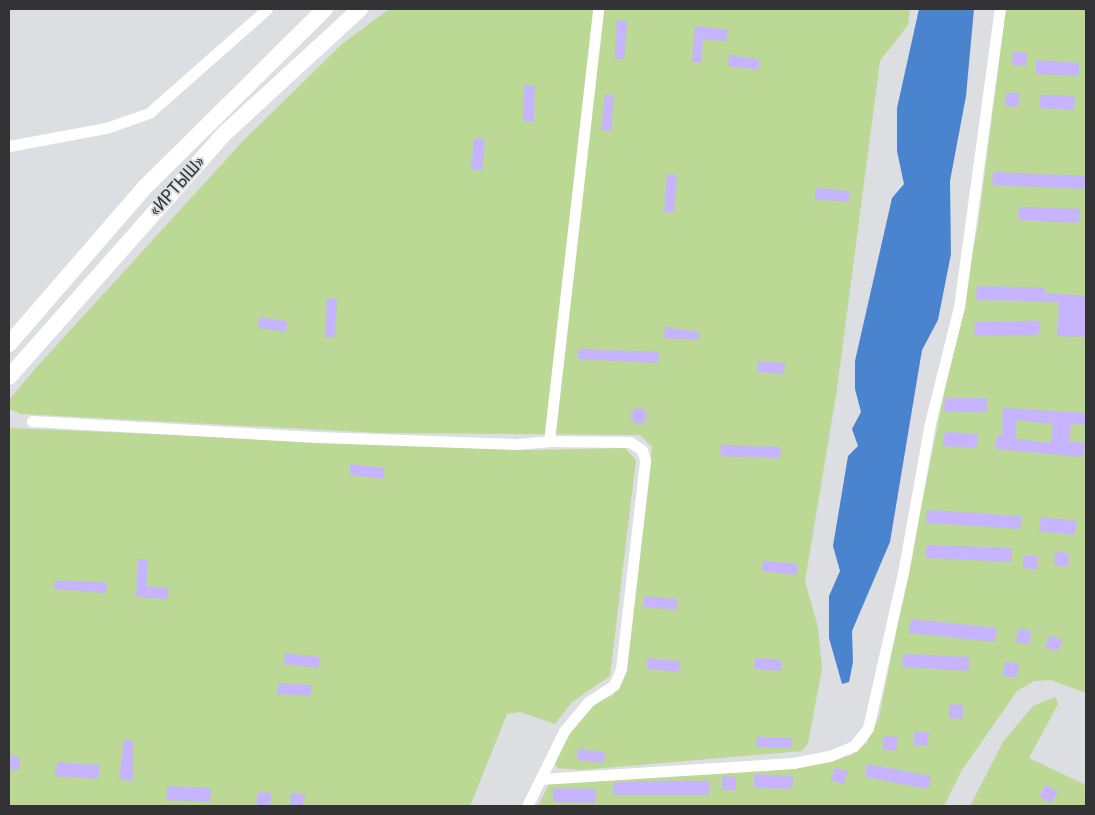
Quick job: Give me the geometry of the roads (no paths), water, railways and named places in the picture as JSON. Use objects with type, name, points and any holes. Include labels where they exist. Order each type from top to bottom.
[{"type":"highway","name":"«ИРТЫШ»","points":[[9,344],[146,186],[325,9]]},
{"type":"highway","name":"«ИРТЫШ»","points":[[9,377],[224,134],[360,9]]},
{"type":"street","points":[[9,146],[106,128],[149,113],[267,9]]},
{"type":"street","points":[[549,441],[598,9]]},
{"type":"street","points":[[541,779],[794,763],[830,756],[854,746],[868,728],[903,573],[930,423],[959,307],[1000,9]]},
{"type":"street","points":[[32,421],[317,438],[517,444],[549,441],[630,442],[642,450],[645,460],[621,669],[614,685],[576,714],[527,806]]},
{"type":"water","points":[[919,9],[974,9],[966,96],[950,181],[951,254],[938,320],[922,350],[890,542],[852,631],[853,662],[849,682],[842,684],[829,638],[829,596],[840,571],[833,546],[848,456],[858,446],[852,429],[861,412],[855,389],[855,361],[892,198],[904,184],[897,151],[897,108]]}]
